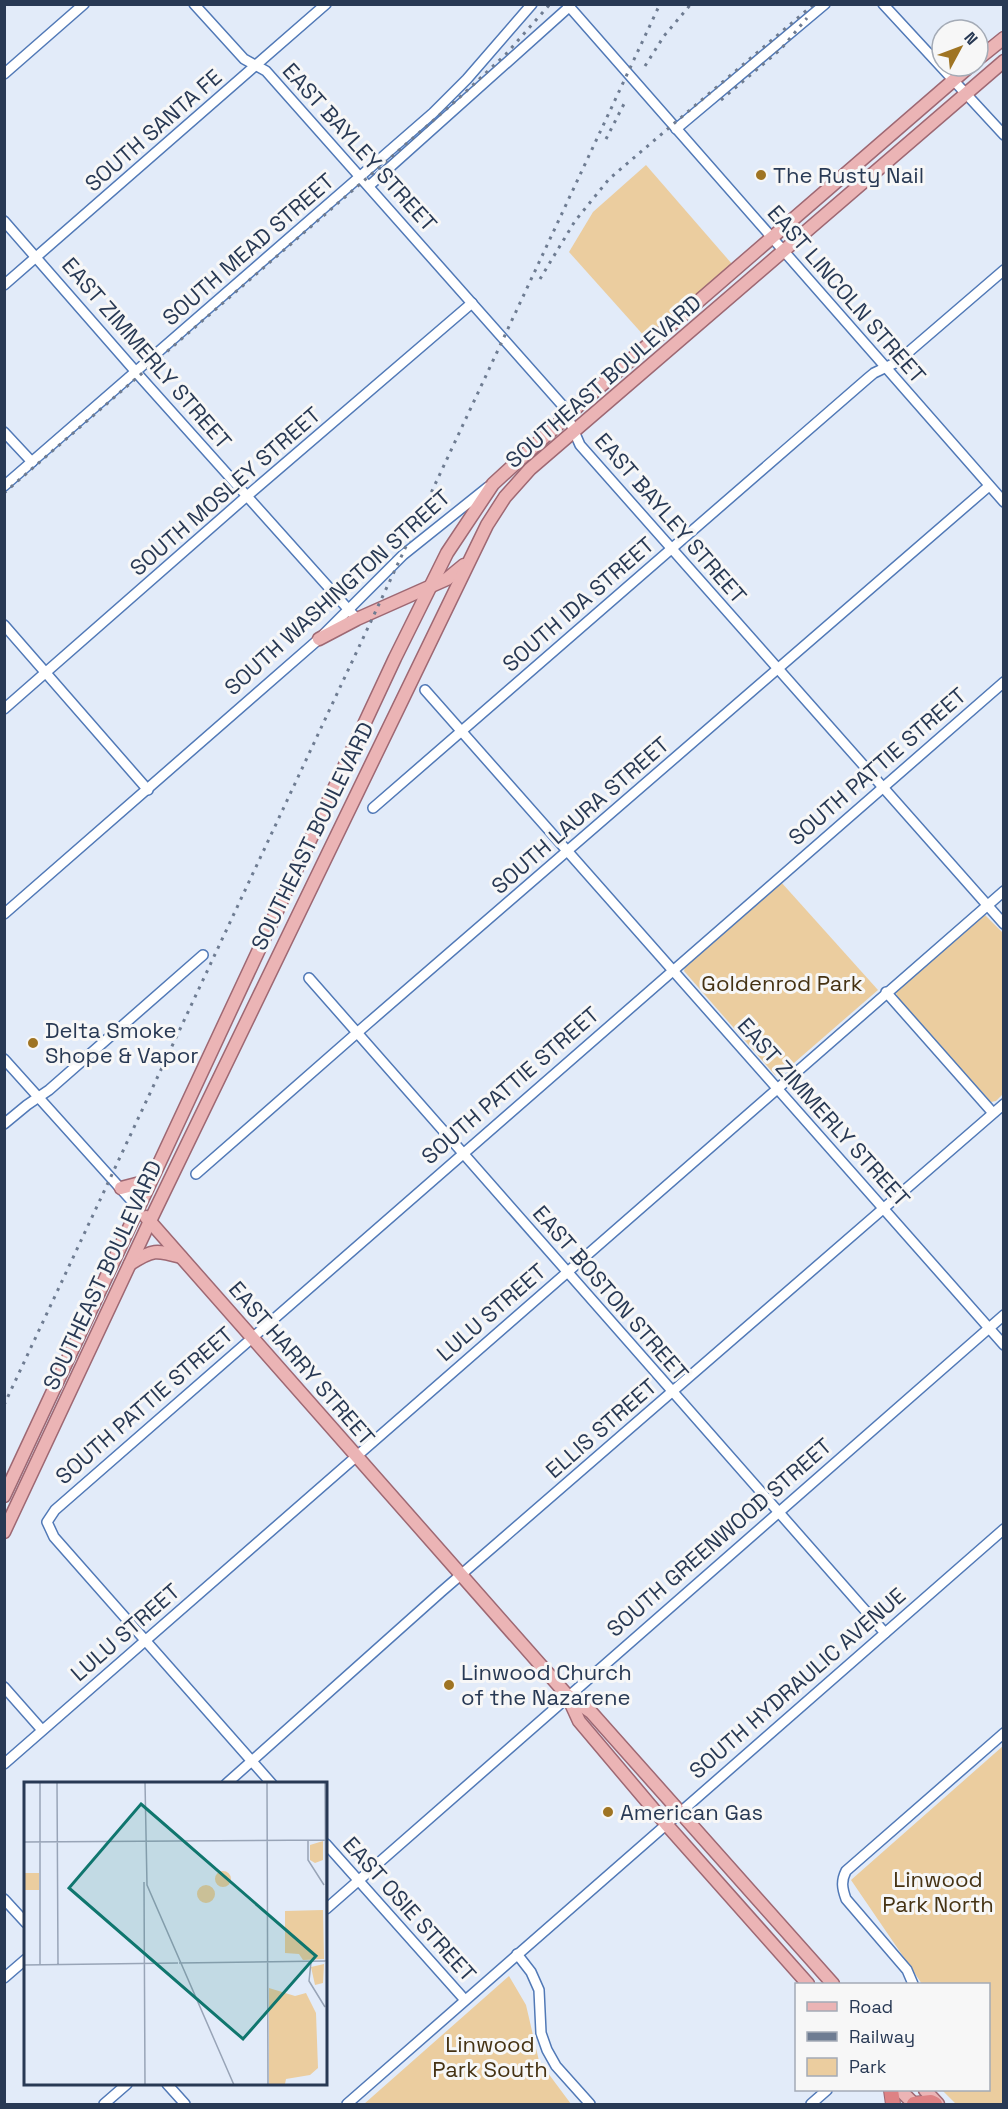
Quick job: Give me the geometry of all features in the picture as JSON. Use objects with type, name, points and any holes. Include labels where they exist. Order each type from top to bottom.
[{"type":"main road","points":[[990,49],[1004,38]]},
{"type":"main road","points":[[783,251],[1004,61]]},
{"type":"main road","name":"SOUTH WASHINGTON STREET","points":[[493,484],[566,416],[955,78]]},
{"type":"main road","name":"SOUTHEAST BOULEVARD","points":[[4,1532],[129,1264],[487,525],[505,497],[530,469],[783,251]]},
{"type":"main road","name":"SOUTHEAST BOULEVARD","points":[[4,1496],[429,587],[466,522],[493,484]]},
{"type":"main road","points":[[319,639],[357,619],[429,587],[456,572],[470,560]]},
{"type":"main road","points":[[121,1188],[144,1182],[159,1166]]},
{"type":"main road","name":"EAST HARRY STREET","points":[[139,1209],[567,1695],[591,1712],[832,1983]]},
{"type":"main road","points":[[129,1264],[143,1255],[157,1251],[181,1257]]},
{"type":"main road","name":"EAST HARRY STREET","points":[[567,1695],[579,1721],[666,1824],[807,1983]]},
{"type":"main road","points":[[902,2091],[925,2100]]},
{"type":"street","points":[[4,74],[84,4]]},
{"type":"street","name":"EAST BAYLEY STREET","points":[[194,4],[244,59],[266,71],[369,186],[562,406],[580,445],[1004,924]]},
{"type":"street","name":"SOUTH SANTA FE","points":[[4,285],[326,4]]},
{"type":"street","name":"SOUTH MEAD STREET","points":[[4,486],[449,98],[532,4]]},
{"type":"street","points":[[676,129],[825,4]]},
{"type":"street","points":[[883,4],[1004,135]]},
{"type":"street","name":"SOUTH MEAD STREET","points":[[369,186],[568,6]]},
{"type":"street","name":"EAST LINCOLN STREET","points":[[568,6],[1004,502]]},
{"type":"street","name":"EAST ZIMMERLY STREET","points":[[4,221],[357,619]]},
{"type":"street","name":"SOUTH IDA STREET","points":[[373,808],[874,373],[897,362],[1004,270]]},
{"type":"street","name":"SOUTH MOSLEY STREET","points":[[4,710],[472,303]]},
{"type":"street","points":[[4,432],[32,462]]},
{"type":"street","name":"SOUTH WASHINGTON STREET","points":[[4,914],[319,639],[403,555],[493,484]]},
{"type":"street","name":"SOUTH LAURA STREET","points":[[196,1174],[989,486]]},
{"type":"street","points":[[4,625],[148,790]]},
{"type":"street","name":"SOUTH PATTIE STREET","points":[[146,1640],[54,1537],[47,1522],[55,1510],[1004,682]]},
{"type":"street","name":"EAST ZIMMERLY STREET","points":[[425,690],[1004,1345]]},
{"type":"street","name":"LULU STREET","points":[[4,1764],[1004,891]]},
{"type":"street","points":[[4,1124],[145,1007],[203,955]]},
{"type":"street","name":"EAST BOSTON STREET","points":[[309,978],[885,1633]]},
{"type":"street","points":[[886,992],[993,1113]]},
{"type":"street","name":"EAST HARRY STREET","points":[[4,1059],[139,1209]]},
{"type":"street","name":"ELLIS STREET","points":[[228,1782],[461,1575],[1004,1104]]},
{"type":"street","name":"SOUTH GREENWOOD STREET","points":[[327,1908],[567,1695],[1004,1314]]},
{"type":"street","name":"SOUTH HYDRAULIC AVENUE","points":[[347,2104],[1004,1529]]},
{"type":"street","points":[[146,1640],[270,1782]]},
{"type":"street","points":[[4,1687],[42,1730]]},
{"type":"street","points":[[913,1983],[908,1971],[846,1899],[842,1889],[843,1876],[1004,1733]]},
{"type":"street","name":"EAST OSIE STREET","points":[[327,1845],[465,2000]]},
{"type":"street","points":[[4,1899],[24,1921]]},
{"type":"street","points":[[517,1954],[531,1972],[539,1990],[541,2033],[547,2050],[556,2066],[590,2104]]},
{"type":"street","points":[[4,1978],[24,1961]]},
{"type":"street","points":[[104,2104],[127,2085]]},
{"type":"street","points":[[168,2085],[186,2104]]},
{"type":"street","points":[[811,2104],[826,2091]]},
{"type":"green space","points":[[646,165],[732,264],[646,338],[569,252],[593,212]]},
{"type":"green space","name":"Goldenrod Park","points":[[781,882],[878,990],[779,1076],[775,1075],[684,971],[685,967]]},
{"type":"green space","points":[[985,915],[1003,933],[1003,1094],[996,1101],[991,1102],[896,993]]},
{"type":"green space","name":"Linwood Park North","points":[[1003,1746],[1003,2104],[956,2104],[943,2091],[990,2091],[990,1983],[921,1983],[851,1880]]},
{"type":"green space","name":"Linwood Park South","points":[[509,1976],[526,2005],[539,2061],[571,2104],[364,2104]]},
{"type":"railway","points":[[4,493],[458,99],[506,54],[550,4]]},
{"type":"railway","points":[[4,1405],[660,4]]},
{"type":"railway","points":[[645,66],[664,36],[691,4]]},
{"type":"railway","points":[[540,279],[575,221],[609,179],[814,4]]},
{"type":"railway","points":[[721,100],[781,49],[807,18]]},
{"type":"railway","points":[[606,139],[626,100]]},
{"type":"place","name":"The Rusty Nail","points":[[761,175]]},
{"type":"place","name":"Delta Smoke Shope & Vapor","points":[[33,1043]]},
{"type":"place","name":"Linwood Church of the Nazarene","points":[[449,1685]]},
{"type":"place","name":"American Gas","points":[[608,1812]]}]
